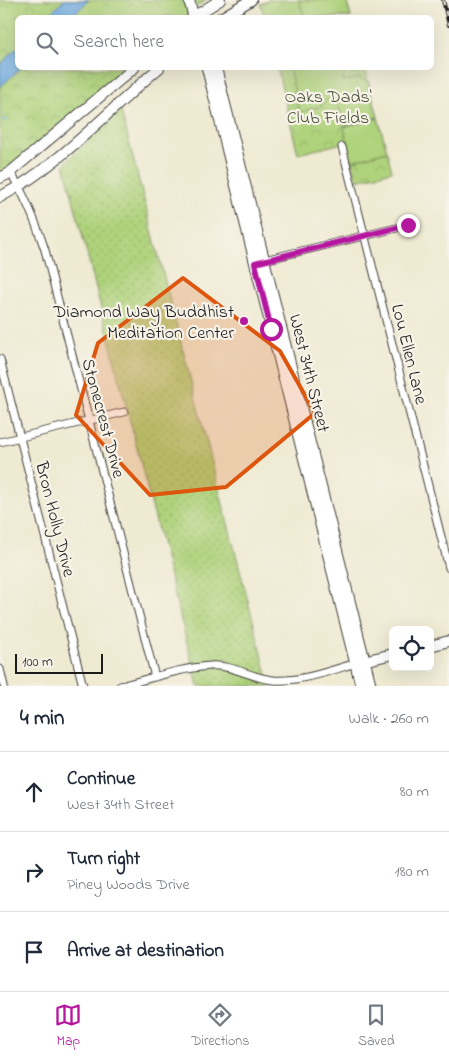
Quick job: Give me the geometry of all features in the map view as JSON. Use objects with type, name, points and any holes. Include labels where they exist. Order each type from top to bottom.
[{"type":"main road","points":[[189,0],[196,15]]},
{"type":"main road","points":[[197,15],[199,0]]},
{"type":"main road","points":[[198,15],[220,0]]},
{"type":"main road","points":[[226,15],[251,0]]},
{"type":"main road","points":[[0,178],[10,172],[132,70]]},
{"type":"main road","points":[[0,197],[20,187],[46,167],[156,70]]},
{"type":"main road","name":"West 34th Street","points":[[208,70],[266,260],[279,337]]},
{"type":"main road","name":"West 34th Street","points":[[216,70],[255,263],[279,337],[360,662],[362,686]]},
{"type":"main road","points":[[100,97],[110,110]]},
{"type":"main road","points":[[434,645],[449,641]]},
{"type":"main road","points":[[360,662],[389,655]]},
{"type":"main road","name":"West 34th Street","points":[[360,662],[371,686]]},
{"type":"street","name":"Lou Ellen Lane","points":[[342,146],[449,568]]},
{"type":"street","name":"Stonecrest Drive","points":[[10,172],[20,187],[45,250],[155,677]]},
{"type":"street","points":[[255,263],[413,224]]},
{"type":"street","name":"Bron Holly Drive","points":[[0,359],[84,686]]},
{"type":"street","points":[[0,442],[124,412]]},
{"type":"street","points":[[120,686],[211,665],[230,667],[272,680],[294,680],[360,662]]},
{"type":"street","points":[[0,669],[4,686]]},
{"type":"highlighted area","points":[[183,278],[280,351],[315,413],[226,487],[150,495],[76,415],[98,343]]},
{"type":"green space","points":[[0,0],[207,0],[189,11],[187,15],[15,15],[15,70],[126,70],[0,175]]},
{"type":"green space","points":[[269,0],[346,0],[350,15],[264,15],[260,4]]},
{"type":"green space","points":[[299,0],[346,0],[350,15],[303,15]]},
{"type":"green space","name":"Oaks Dads' Club Fields","points":[[277,70],[366,70],[392,171],[357,180],[347,142],[298,154]]},
{"type":"green space","points":[[290,70],[345,70],[343,81],[359,78],[368,82],[378,117],[344,126],[335,94],[319,107],[300,112]]},
{"type":"green space","points":[[120,107],[270,686],[198,686],[64,164]]},
{"type":"green space","points":[[378,118],[387,151],[352,161],[344,127]]},
{"type":"water","points":[[64,0],[89,0],[73,15],[49,15]]},
{"type":"water","points":[[15,49],[15,70],[19,70],[0,87],[0,65]]},
{"type":"railway","points":[[443,0],[449,25]]},
{"type":"place","name":"Diamond Way Buddhist Meditation Center","points":[[244,321]]},
{"type":"route","points":[[271,329],[255,263],[408,225]]}]
